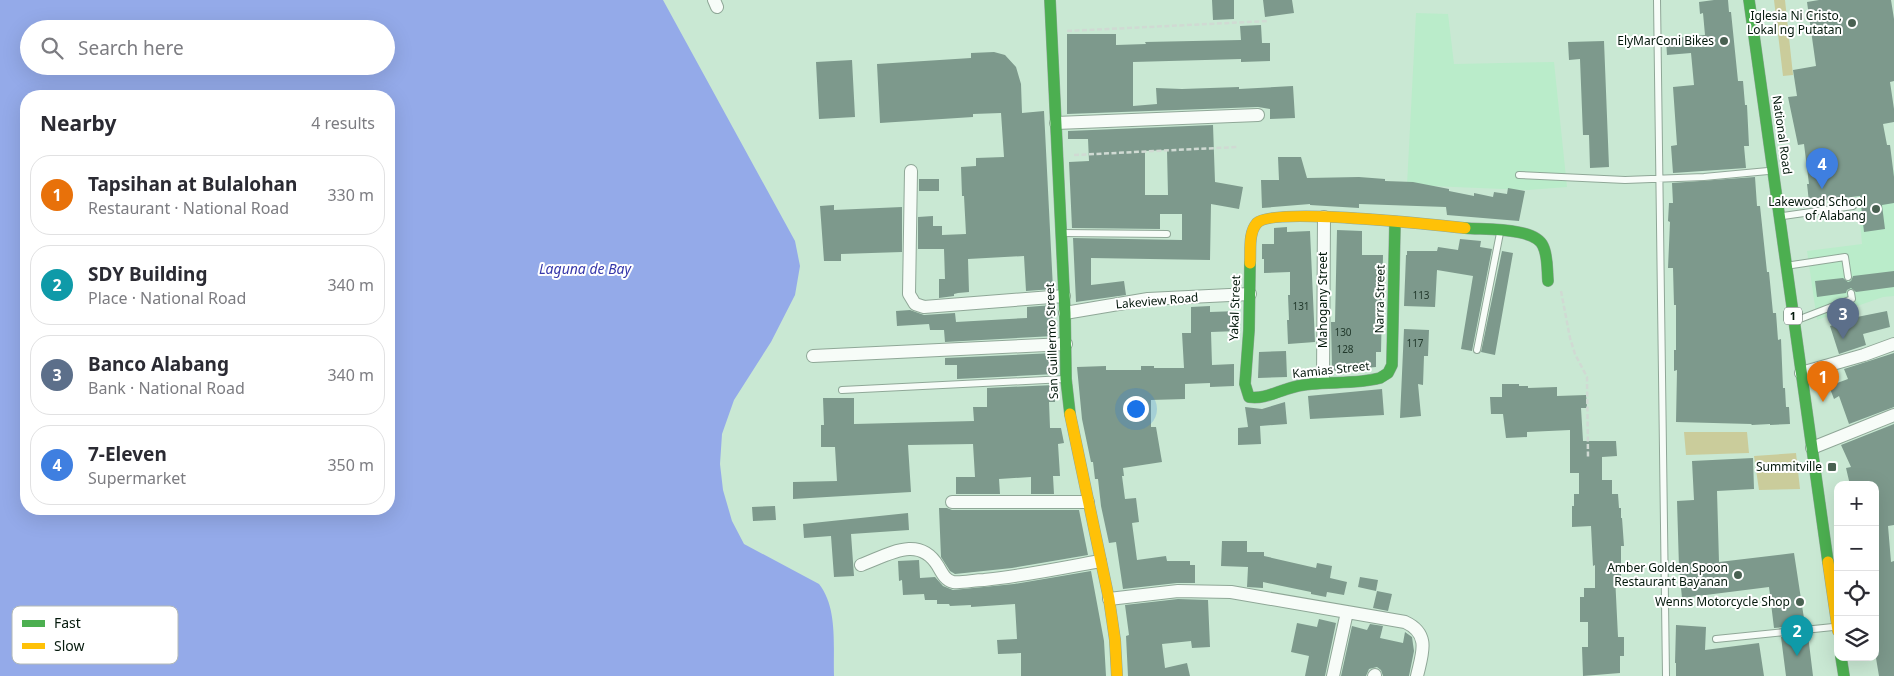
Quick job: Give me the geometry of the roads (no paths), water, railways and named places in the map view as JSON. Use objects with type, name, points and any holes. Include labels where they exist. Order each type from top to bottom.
[{"type":"main road","name":"San Guillermo Street","points":[[1050,0],[1065,313],[1066,379],[1071,421],[1109,599],[1115,640],[1117,676]]},
{"type":"main road","name":"National Road","points":[[1750,0],[1835,616]]},
{"type":"main road","points":[[1324,217],[1500,231],[1531,236],[1538,239],[1545,249],[1548,281]]},
{"type":"main road","name":"Yakal Street","points":[[1249,397],[1244,384],[1249,330],[1251,236],[1253,227],[1265,218],[1324,217]]},
{"type":"main road","name":"Narra Street","points":[[1386,375],[1392,365],[1395,222]]},
{"type":"main road","name":"Kamias Street","points":[[1249,397],[1262,397],[1294,387],[1323,382],[1375,379],[1386,375]]},
{"type":"main road","points":[[1842,661],[1844,676]]},
{"type":"street","points":[[1056,123],[1258,115]]},
{"type":"street","points":[[911,171],[909,294],[915,304],[924,307],[1064,296]]},
{"type":"street","name":"Mahogany Street","points":[[1323,382],[1324,217]]},
{"type":"street","name":"Lakeview Road","points":[[1065,313],[1148,299],[1250,294]]},
{"type":"street","points":[[813,356],[1066,344]]},
{"type":"street","points":[[1801,373],[1856,358],[1894,344]]},
{"type":"street","points":[[1812,448],[1894,415]]},
{"type":"street","points":[[952,502],[1088,502]]},
{"type":"street","points":[[861,565],[902,549],[924,550],[932,556],[945,578],[952,582],[959,582],[998,578],[1100,561]]},
{"type":"street","points":[[1109,599],[1203,590],[1260,596],[1406,622],[1414,626],[1420,633],[1423,643],[1416,676]]},
{"type":"street","points":[[1333,676],[1347,612]]},
{"type":"lane","points":[[1657,0],[1666,676]]},
{"type":"lane","points":[[1519,175],[1625,180],[1773,171]]},
{"type":"lane","points":[[1780,216],[1853,206]]},
{"type":"lane","points":[[1477,350],[1500,231]]},
{"type":"lane","points":[[1061,233],[1167,234]]},
{"type":"lane","points":[[1786,266],[1845,257],[1848,277]]},
{"type":"lane","points":[[1794,321],[1852,299],[1851,292]]},
{"type":"lane","points":[[842,390],[1066,379]]},
{"type":"lane","points":[[1716,638],[1834,627]]},
{"type":"water","name":"Laguna de Bay","points":[[0,0],[663,0],[795,241],[800,266],[795,295],[771,342],[734,400],[722,434],[720,464],[723,490],[732,521],[744,544],[819,584],[825,594],[832,616],[834,676],[0,676]]},
{"type":"place","name":"Iglesia Ni Cristo, Lokal ng Putatan","points":[[1852,23]]},
{"type":"place","name":"ElyMarConi Bikes","points":[[1724,41]]},
{"type":"place","name":"7-Eleven","points":[[1822,189]]},
{"type":"place","name":"Lakewood School of Alabang","points":[[1876,209]]},
{"type":"place","name":"Banco Alabang","points":[[1843,339]]},
{"type":"place","name":"Tapsihan at Bulalohan","points":[[1823,402]]},
{"type":"place","name":"Summitville","points":[[1832,467]]},
{"type":"place","name":"Amber Golden Spoon Restaurant Bayanan","points":[[1738,575]]},
{"type":"place","name":"Wenns Motorcycle Shop","points":[[1800,602]]},
{"type":"place","name":"SDY Building","points":[[1797,656]]}]
